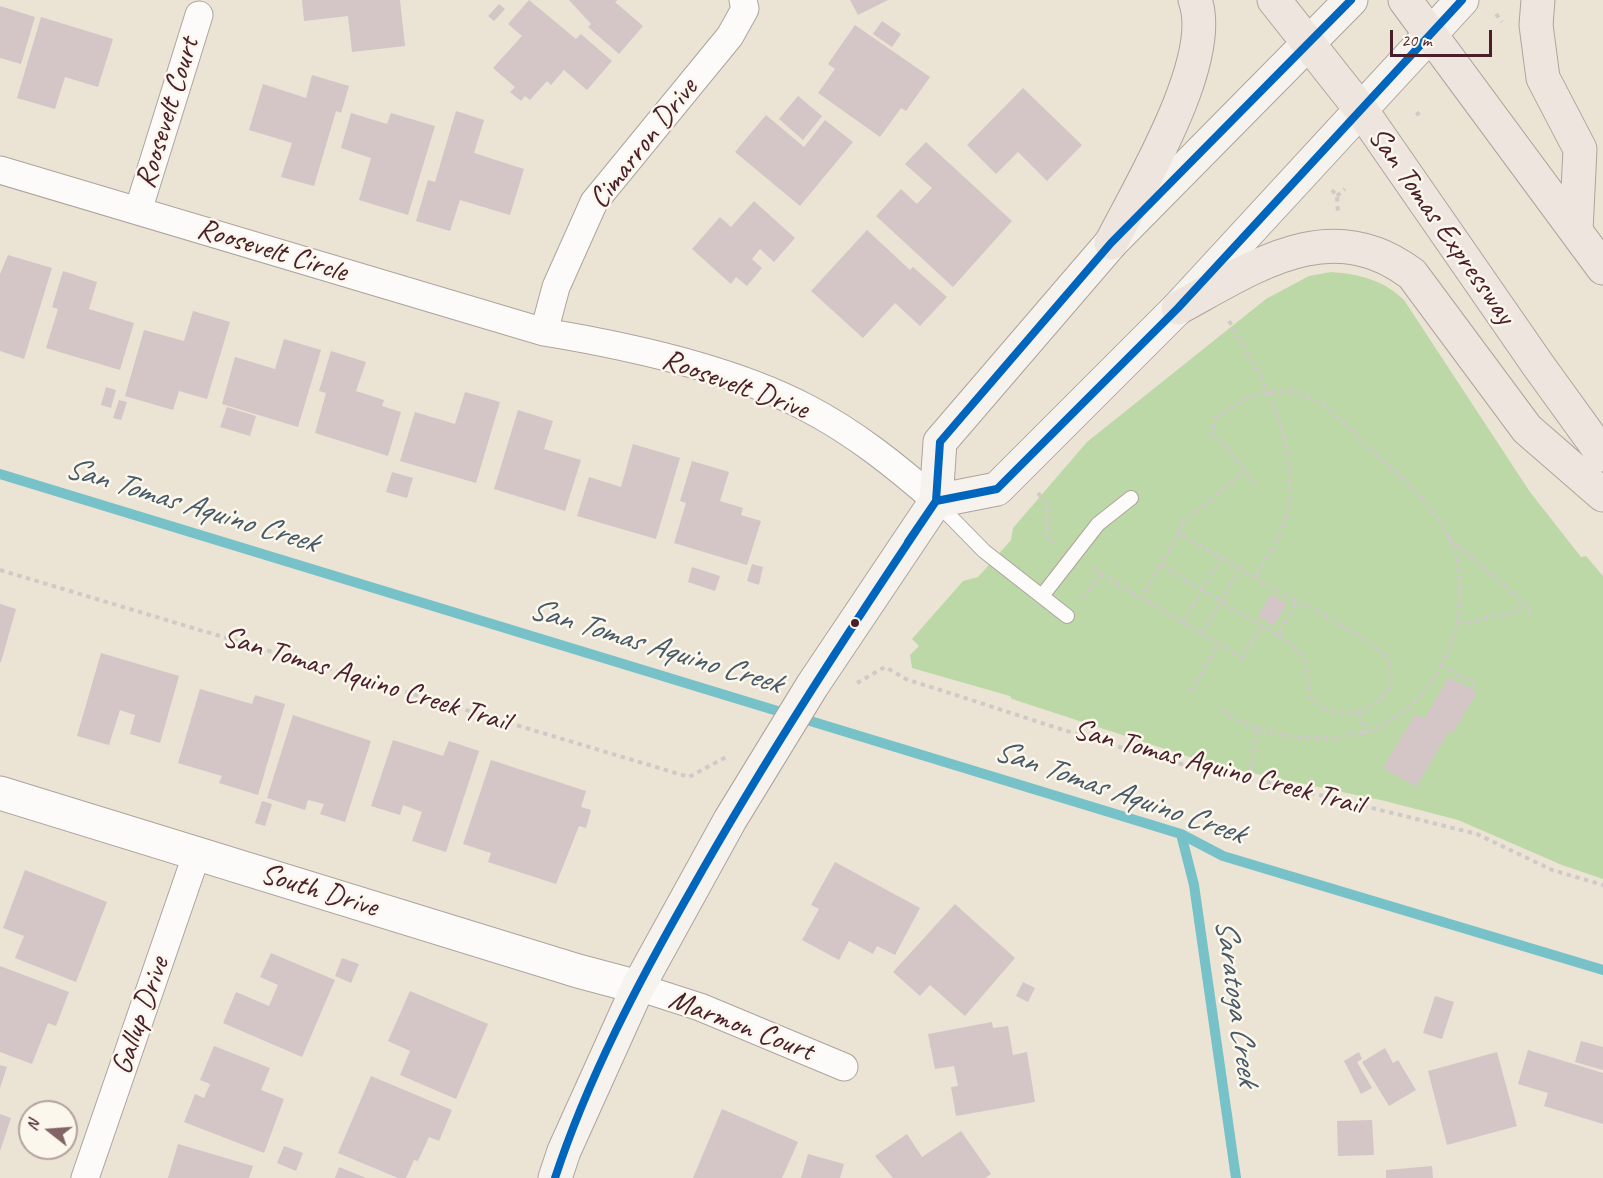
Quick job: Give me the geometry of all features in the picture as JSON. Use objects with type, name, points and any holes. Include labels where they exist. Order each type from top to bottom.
[{"type":"highway","points":[[1111,243],[1185,90],[1200,32],[1195,0]]},
{"type":"highway","name":"San Tomas Expressway","points":[[1274,0],[1362,111],[1603,455]]},
{"type":"highway","points":[[1405,0],[1603,268]]},
{"type":"highway","points":[[1538,0],[1536,25],[1543,78],[1581,149],[1576,231]]},
{"type":"highway","points":[[1178,309],[1258,265],[1309,248],[1344,245],[1369,249],[1391,258],[1412,274],[1527,429],[1603,495]]},
{"type":"main road","points":[[555,1178],[564,1151],[638,987],[762,765],[936,501],[940,442],[1111,243],[1351,0]]},
{"type":"main road","points":[[936,501],[997,489],[1178,309],[1462,0]]},
{"type":"street","name":"Cimarron Drive","points":[[544,332],[556,287],[594,202],[730,36],[745,9],[743,0]]},
{"type":"street","name":"Roosevelt Court","points":[[138,211],[199,15]]},
{"type":"street","name":"Roosevelt Circle","points":[[0,170],[544,332]]},
{"type":"street","name":"Roosevelt Drive","points":[[544,332],[608,343],[724,375],[785,398],[808,409],[884,456],[936,501]]},
{"type":"street","name":"South Drive","points":[[0,793],[562,966],[638,987]]},
{"type":"street","name":"Gallup Drive","points":[[85,1178],[198,853]]},
{"type":"street","name":"Marmon Court","points":[[638,987],[700,1007],[844,1067]]},
{"type":"lane","points":[[1042,596],[1098,524],[1131,498]]},
{"type":"lane","points":[[936,501],[984,551],[1067,616]]},
{"type":"path","points":[[1338,221],[1337,196],[1345,189]]},
{"type":"path","points":[[1229,321],[1268,391],[1287,449],[1290,483],[1283,525],[1255,577]]},
{"type":"path","points":[[1221,710],[1236,721],[1292,737],[1330,737],[1365,733],[1382,727],[1410,706],[1441,665],[1457,621],[1459,577],[1456,558],[1430,508],[1320,402],[1285,391],[1268,391],[1251,395],[1216,418],[1212,434],[1224,444],[1254,483]]},
{"type":"path","points":[[1142,598],[1179,533],[1181,524],[1245,472]]},
{"type":"path","points":[[1038,492],[1047,504],[1048,541],[1142,598],[1243,658],[1262,626]]},
{"type":"path","points":[[1161,565],[1292,644],[1303,656],[1309,675],[1310,696],[1314,701],[1338,712],[1359,713],[1377,702],[1389,685],[1390,672],[1386,658],[1377,647],[1179,533]]},
{"type":"path","points":[[1446,536],[1525,603],[1532,615]]},
{"type":"path","points":[[1183,622],[1221,558]]},
{"type":"path","points":[[1202,633],[1240,569]]},
{"type":"path","name":"San Tomas Aquino Creek Trail","points":[[0,570],[689,777],[728,756]]},
{"type":"path","points":[[1278,635],[1297,602]]},
{"type":"path","points":[[1457,621],[1470,625],[1490,617],[1509,616],[1525,603]]},
{"type":"path","points":[[1191,691],[1220,644]]},
{"type":"path","points":[[1441,665],[1476,685]]},
{"type":"path","name":"San Tomas Aquino Creek Trail","points":[[847,689],[885,667],[908,680],[1124,747],[1477,834],[1552,870],[1603,885]]},
{"type":"path","points":[[1359,713],[1365,733]]},
{"type":"path","points":[[1250,779],[1258,728]]},
{"type":"green space","points":[[1331,272],[1370,279],[1388,287],[1404,300],[1530,492],[1581,557],[1586,556],[1603,576],[1603,879],[1562,865],[1458,820],[1385,801],[1214,765],[1012,699],[1010,696],[912,668],[910,655],[919,646],[912,639],[963,581],[978,577],[1011,540],[1013,528],[1087,442],[1266,299],[1309,276]]},
{"type":"building","points":[[302,0],[400,0],[405,46],[352,52],[348,16],[304,21]]},
{"type":"building","points":[[529,0],[576,39],[581,34],[612,61],[587,90],[564,70],[551,85],[547,81],[530,100],[525,96],[521,101],[510,92],[515,87],[493,68],[522,36],[508,24]]},
{"type":"building","points":[[569,0],[618,0],[615,2],[643,26],[619,54],[588,27],[591,24]]},
{"type":"building","points":[[850,0],[888,0],[858,15]]},
{"type":"building","points":[[499,4],[505,9],[494,21],[488,16]]},
{"type":"building","points":[[0,6],[35,17],[21,64],[0,58]]},
{"type":"building","points":[[41,17],[113,39],[98,87],[65,77],[55,109],[17,98]]},
{"type":"building","points":[[882,21],[901,34],[892,47],[873,34]]},
{"type":"building","points":[[855,25],[930,77],[906,111],[901,108],[880,137],[818,93],[835,69],[828,64]]},
{"type":"building","points":[[312,75],[349,86],[341,113],[336,111],[314,186],[281,177],[292,143],[249,130],[263,84],[306,98]]},
{"type":"building","points":[[1023,88],[1082,145],[1047,181],[1018,152],[996,174],[967,145]]},
{"type":"building","points":[[798,96],[822,116],[803,140],[779,119]]},
{"type":"building","points":[[456,111],[484,120],[474,153],[524,169],[510,215],[460,200],[450,231],[416,221],[428,180],[435,182]]},
{"type":"building","points":[[351,113],[387,124],[391,113],[435,126],[408,215],[359,200],[371,158],[341,148]]},
{"type":"building","points":[[766,115],[804,147],[825,120],[853,142],[800,206],[735,152]]},
{"type":"building","points":[[926,142],[1012,221],[953,287],[876,216],[901,189],[917,204],[932,188],[905,164]]},
{"type":"building","points":[[754,201],[795,238],[774,262],[760,249],[752,259],[762,268],[747,286],[736,277],[731,284],[692,249],[720,217],[731,227]]},
{"type":"building","points":[[867,230],[910,270],[913,267],[947,297],[920,326],[895,303],[863,338],[811,291]]},
{"type":"building","points":[[8,255],[52,268],[24,359],[0,351],[0,274]]},
{"type":"building","points":[[63,271],[97,282],[89,309],[134,323],[120,370],[46,348],[58,309],[52,307]]},
{"type":"building","points":[[193,311],[230,322],[207,399],[179,391],[173,410],[125,396],[144,330],[184,341]]},
{"type":"building","points":[[284,339],[321,350],[298,427],[222,404],[235,357],[275,369]]},
{"type":"building","points":[[331,351],[366,362],[356,391],[384,400],[382,406],[401,412],[388,456],[315,433],[326,393],[319,391]]},
{"type":"building","points":[[106,387],[116,390],[111,408],[101,405]]},
{"type":"building","points":[[465,392],[500,402],[476,483],[400,461],[415,412],[455,424]]},
{"type":"building","points":[[119,400],[127,402],[121,420],[113,418]]},
{"type":"building","points":[[227,407],[256,416],[250,436],[220,427]]},
{"type":"building","points":[[518,410],[553,421],[544,449],[581,460],[565,511],[494,489]]},
{"type":"building","points":[[633,444],[680,458],[656,539],[577,516],[589,477],[621,487]]},
{"type":"building","points":[[692,461],[729,472],[720,501],[743,508],[741,515],[761,521],[747,565],[674,543],[686,503],[680,501]]},
{"type":"building","points":[[392,472],[413,478],[407,498],[386,492]]},
{"type":"building","points":[[752,564],[763,567],[759,585],[747,581]]},
{"type":"building","points":[[692,567],[720,576],[715,591],[688,582]]},
{"type":"building","points":[[1271,594],[1287,604],[1274,626],[1258,616]]},
{"type":"building","points":[[0,604],[16,609],[1,662],[0,662]]},
{"type":"building","points":[[101,653],[179,676],[160,743],[130,734],[135,715],[120,710],[109,745],[77,736]]},
{"type":"building","points":[[1449,677],[1477,692],[1453,733],[1449,731],[1416,787],[1383,768],[1415,714],[1424,719]]},
{"type":"building","points":[[200,689],[252,704],[255,695],[285,704],[258,795],[219,783],[222,776],[178,763]]},
{"type":"building","points":[[293,715],[371,741],[345,822],[320,814],[324,804],[308,800],[305,810],[267,798]]},
{"type":"building","points":[[393,740],[443,756],[449,741],[479,751],[446,852],[412,841],[422,812],[403,805],[400,815],[371,806]]},
{"type":"building","points":[[491,760],[586,791],[581,807],[591,810],[586,828],[579,826],[556,884],[488,862],[491,853],[463,844]]},
{"type":"building","points":[[262,801],[272,804],[265,826],[255,823]]},
{"type":"building","points":[[835,862],[920,908],[895,955],[877,946],[873,954],[849,941],[839,960],[802,940],[819,909],[811,905]]},
{"type":"building","points":[[25,870],[107,902],[76,982],[15,958],[24,936],[3,928]]},
{"type":"building","points":[[955,904],[1015,958],[965,1016],[930,985],[920,996],[893,972]]},
{"type":"building","points":[[271,953],[335,980],[302,1057],[223,1023],[236,992],[269,1006],[278,985],[260,977]]},
{"type":"building","points":[[342,958],[359,964],[351,983],[335,976]]},
{"type":"building","points":[[0,966],[69,992],[56,1026],[48,1023],[32,1064],[0,1052]]},
{"type":"building","points":[[1023,982],[1035,988],[1028,1002],[1016,996]]},
{"type":"building","points":[[410,991],[488,1024],[456,1099],[400,1075],[410,1051],[388,1041]]},
{"type":"building","points":[[1435,996],[1454,1002],[1442,1039],[1423,1033]]},
{"type":"building","points":[[992,1022],[993,1028],[1008,1026],[1013,1055],[1027,1052],[1035,1102],[956,1116],[951,1087],[958,1086],[954,1066],[935,1069],[928,1034]]},
{"type":"building","points":[[1581,1041],[1603,1047],[1603,1070],[1575,1062]]},
{"type":"building","points":[[214,1046],[270,1068],[261,1090],[284,1099],[264,1153],[184,1122],[195,1094],[204,1098],[210,1084],[200,1080]]},
{"type":"building","points":[[1385,1048],[1393,1063],[1398,1060],[1416,1090],[1389,1106],[1362,1062]]},
{"type":"building","points":[[1528,1050],[1603,1073],[1603,1124],[1544,1106],[1548,1093],[1518,1084]]},
{"type":"building","points":[[1359,1052],[1362,1059],[1357,1062],[1372,1088],[1361,1094],[1344,1061]]},
{"type":"building","points":[[1497,1052],[1517,1126],[1447,1145],[1428,1071]]},
{"type":"building","points":[[0,1065],[7,1067],[0,1088]]},
{"type":"building","points":[[371,1076],[452,1110],[439,1141],[429,1137],[418,1161],[414,1160],[406,1178],[398,1178],[338,1153]]},
{"type":"building","points":[[722,1109],[798,1142],[782,1178],[693,1178]]},
{"type":"building","points":[[0,1114],[11,1118],[0,1151]]},
{"type":"building","points":[[1372,1120],[1374,1155],[1338,1156],[1337,1121]]},
{"type":"building","points":[[961,1131],[991,1174],[985,1178],[893,1178],[875,1156],[907,1134],[922,1157]]},
{"type":"building","points":[[178,1144],[253,1166],[249,1178],[168,1178]]},
{"type":"building","points":[[284,1146],[303,1153],[296,1171],[277,1163]]},
{"type":"building","points":[[808,1154],[844,1164],[840,1178],[801,1178]]},
{"type":"building","points":[[1432,1166],[1433,1178],[1386,1178],[1386,1170]]},
{"type":"building","points":[[339,1167],[366,1178],[335,1178]]},
{"type":"waterway","name":"San Tomas Aquino Creek","points":[[0,474],[1181,834],[1223,856],[1603,970]]},
{"type":"waterway","name":"Saratoga Creek","points":[[1181,834],[1194,885],[1236,1178]]},
{"type":"transit line","points":[[908,542],[936,501],[940,442],[1111,243],[1351,0]]},
{"type":"transit line","points":[[555,1178],[583,1104],[615,1032],[671,926],[719,842],[840,645],[936,501],[997,489],[1178,308],[1462,0]]}]
